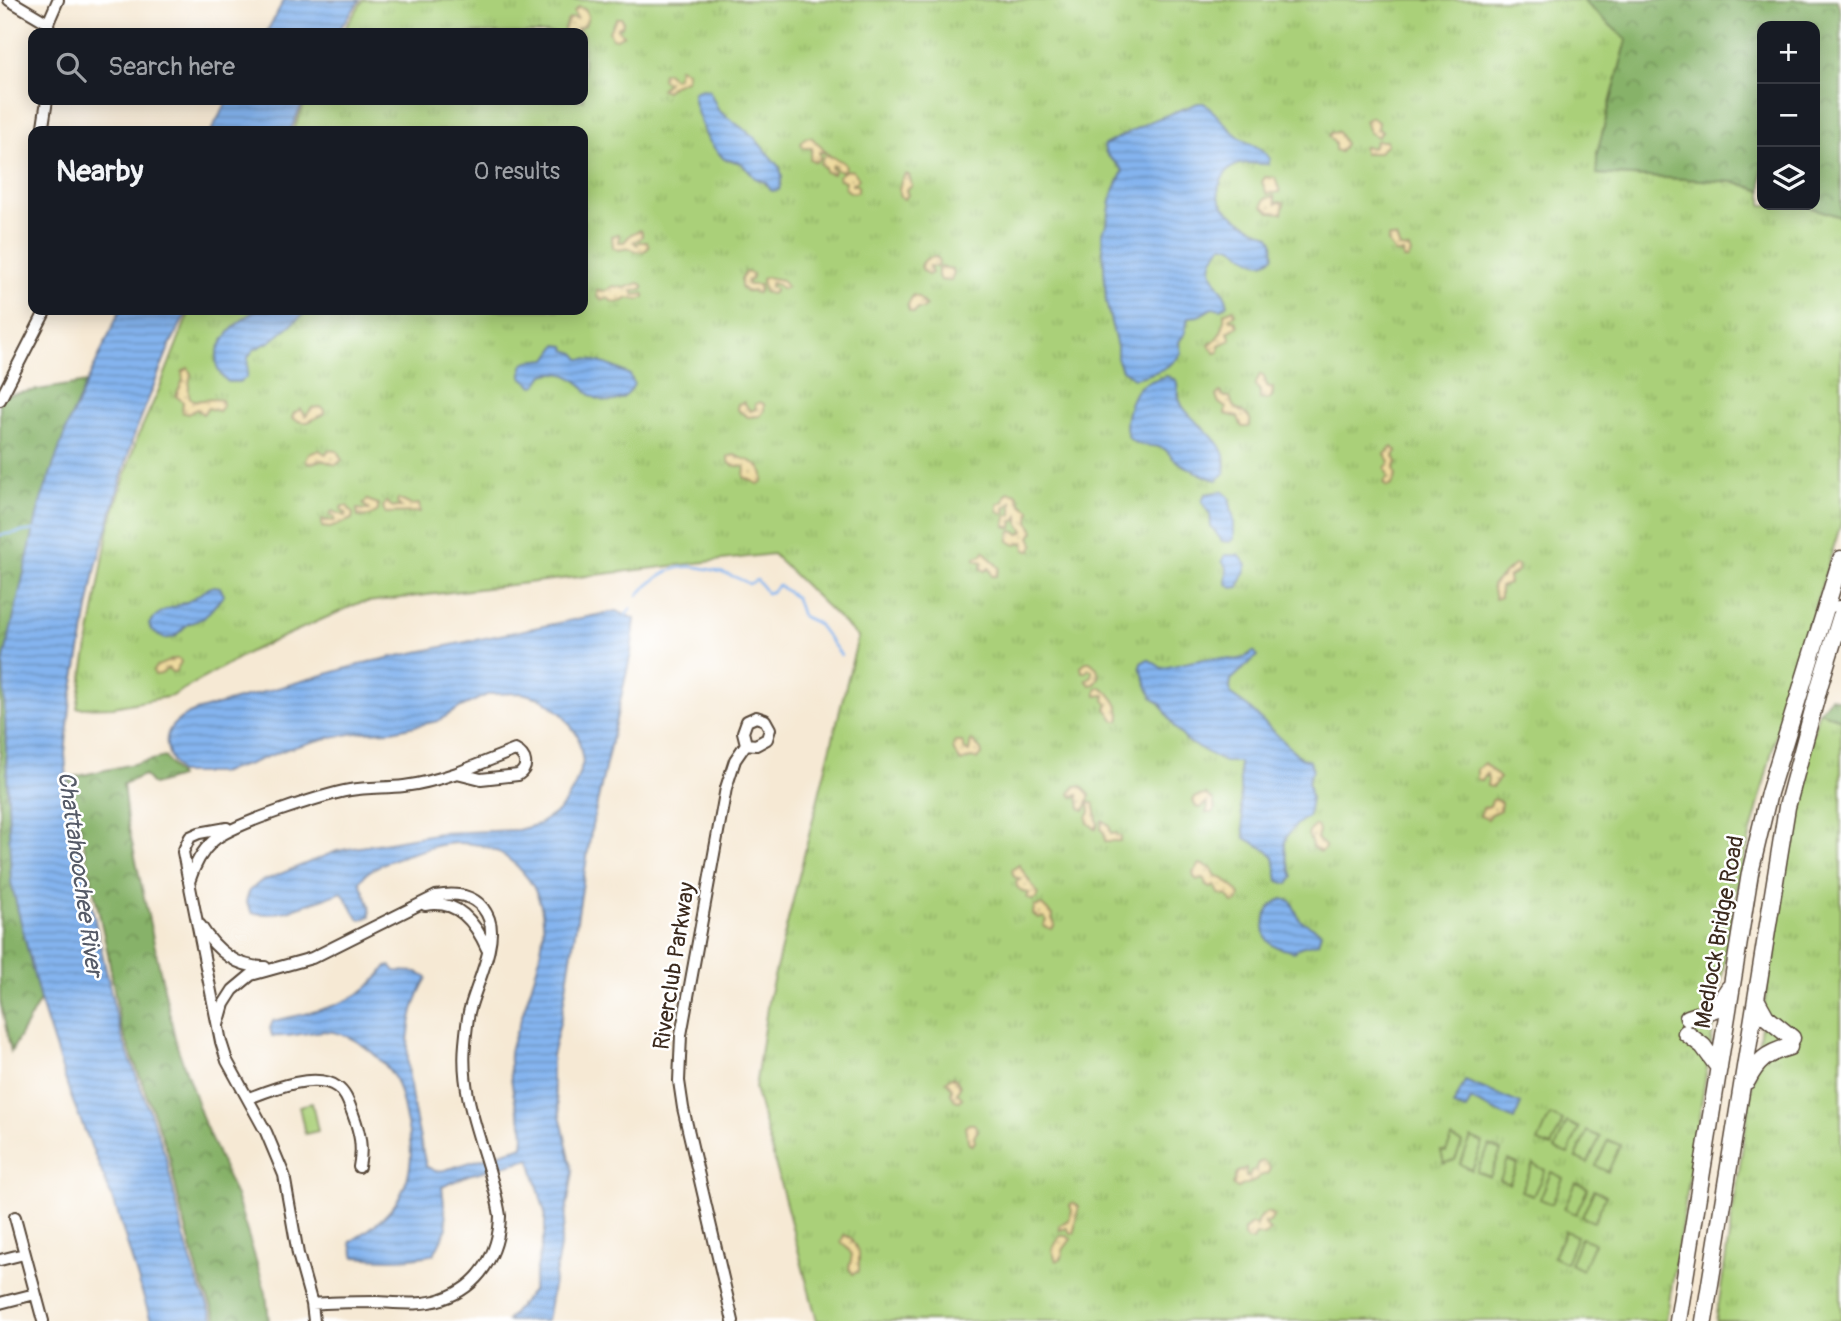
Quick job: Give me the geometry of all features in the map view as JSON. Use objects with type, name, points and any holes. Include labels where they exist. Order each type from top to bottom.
[{"type":"highway","name":"Medlock Bridge Road","points":[[1678,1321],[1750,873],[1769,793],[1834,606],[1841,559]]},
{"type":"highway","name":"Medlock Bridge Road","points":[[1704,1321],[1787,807],[1838,636],[1841,616]]},
{"type":"highway","points":[[1719,1068],[1687,1026],[1715,1009],[1733,979]]},
{"type":"highway","points":[[1741,1092],[1758,1062],[1790,1043],[1766,1017],[1756,999]]},
{"type":"street","points":[[9,0],[48,28],[58,0]]},
{"type":"street","points":[[43,126],[46,105]]},
{"type":"street","points":[[0,400],[43,315]]},
{"type":"street","points":[[1834,606],[1841,616]]},
{"type":"street","name":"Riverclub Parkway","points":[[733,1321],[683,1108],[679,1059],[681,1035],[726,788],[735,760],[746,744]]},
{"type":"street","points":[[189,882],[194,866],[203,852],[221,834],[237,827],[325,796],[351,790],[417,784],[457,773],[515,750],[522,753],[526,760],[522,772],[510,777],[481,779],[457,773]]},
{"type":"street","points":[[237,827],[190,837],[183,852],[218,1025],[228,1061],[249,1098],[284,1175],[298,1254],[314,1321]]},
{"type":"street","points":[[218,1025],[224,1004],[233,990],[251,975],[312,958],[436,896],[456,893],[472,898],[482,906],[489,918],[492,933],[470,1012],[464,1069],[467,1096],[497,1202],[499,1232],[488,1264],[461,1291],[441,1300],[415,1303],[342,1301],[312,1304]]},
{"type":"street","points":[[420,906],[445,904],[464,913],[477,928],[487,949]]},
{"type":"street","points":[[195,913],[211,942],[230,958],[254,967],[278,967]]},
{"type":"street","points":[[249,1098],[307,1081],[323,1081],[337,1086],[346,1096],[361,1138],[359,1167]]},
{"type":"street","points":[[15,1217],[43,1321]]},
{"type":"street","points":[[0,1260],[24,1254]]},
{"type":"street","points":[[0,1303],[36,1294]]},
{"type":"green space","points":[[363,0],[1582,0],[1627,40],[1597,153],[1597,174],[1736,182],[1757,189],[1757,210],[1819,210],[1841,217],[1841,523],[1778,728],[1736,891],[1666,1321],[817,1321],[755,1088],[768,1001],[858,637],[773,554],[359,603],[251,651],[172,696],[113,707],[77,708],[109,527],[137,438],[188,315],[588,315],[588,126],[295,126],[304,105],[588,105],[588,28],[345,28]]},
{"type":"green space","points":[[1582,0],[1837,0],[1841,14],[1841,217],[1819,210],[1820,21],[1757,21],[1757,189],[1736,182],[1597,174],[1597,153],[1627,40]]},
{"type":"green space","points":[[87,382],[68,424],[3,663],[11,882],[40,1000],[11,1052],[0,1001],[0,396]]},
{"type":"green space","points":[[1831,697],[1841,701],[1841,719],[1819,711]]},
{"type":"green space","points":[[1819,711],[1841,719],[1841,1321],[1716,1321],[1784,876],[1807,754]]},
{"type":"green space","points":[[165,757],[179,777],[153,785],[144,775],[123,784],[127,820],[176,1043],[205,1125],[236,1196],[266,1293],[269,1321],[218,1321],[200,1280],[168,1152],[120,1024],[108,954],[69,778]]},
{"type":"green space","points":[[312,1103],[318,1131],[305,1134],[299,1106]]},
{"type":"green space","points":[[1550,1115],[1563,1121],[1551,1147],[1538,1142]]},
{"type":"green space","points":[[1567,1122],[1579,1128],[1568,1154],[1555,1149]]},
{"type":"green space","points":[[1587,1131],[1600,1137],[1588,1163],[1576,1158]]},
{"type":"green space","points":[[1452,1138],[1462,1143],[1455,1160],[1444,1164],[1441,1151],[1446,1152]]},
{"type":"green space","points":[[1471,1138],[1483,1143],[1472,1170],[1460,1164]]},
{"type":"green space","points":[[1608,1140],[1620,1145],[1608,1172],[1596,1166]]},
{"type":"green space","points":[[1489,1146],[1501,1151],[1490,1177],[1477,1172]]},
{"type":"green space","points":[[1508,1160],[1518,1164],[1509,1184],[1500,1180]]},
{"type":"green space","points":[[1533,1164],[1545,1170],[1533,1196],[1521,1191]]},
{"type":"green space","points":[[1551,1172],[1563,1178],[1552,1204],[1540,1199]]},
{"type":"green space","points":[[1576,1183],[1588,1188],[1576,1214],[1564,1209]]},
{"type":"green space","points":[[1594,1190],[1606,1196],[1594,1222],[1582,1217]]},
{"type":"green space","points":[[1565,1231],[1577,1236],[1566,1263],[1553,1257]]},
{"type":"green space","points":[[1581,1238],[1594,1243],[1582,1270],[1570,1264]]},
{"type":"sand","points":[[579,7],[586,10],[588,17],[585,25],[565,28],[568,20],[577,19],[574,12]]},
{"type":"sand","points":[[617,18],[622,18],[622,26],[617,28],[623,35],[617,39],[612,38],[609,31]]},
{"type":"sand","points":[[679,68],[687,71],[686,80],[666,91],[661,89],[667,83],[662,79],[663,73],[667,72],[674,79]]},
{"type":"sand","points":[[1371,117],[1378,122],[1377,129],[1382,131],[1378,137],[1369,132],[1365,121]]},
{"type":"sand","points":[[1338,132],[1345,144],[1340,152],[1335,150],[1335,144],[1329,136]]},
{"type":"sand","points":[[811,137],[827,153],[819,152],[820,158],[816,162],[810,159],[812,148],[804,148],[801,144],[805,138]]},
{"type":"sand","points":[[1376,141],[1386,141],[1387,144],[1378,153],[1365,153],[1363,148],[1373,148]]},
{"type":"sand","points":[[828,155],[843,162],[846,166],[843,171],[838,171],[833,165],[833,174],[825,172],[825,168],[820,164],[823,157]]},
{"type":"sand","points":[[846,170],[853,171],[859,178],[852,183],[858,185],[858,191],[855,193],[845,188],[845,181],[839,179],[838,176]]},
{"type":"sand","points":[[905,174],[909,175],[912,186],[906,190],[908,195],[904,199],[900,197],[899,191]]},
{"type":"sand","points":[[1265,177],[1275,178],[1280,192],[1267,194],[1262,182]]},
{"type":"sand","points":[[1274,196],[1276,204],[1284,203],[1282,213],[1270,212],[1263,206],[1264,199]]},
{"type":"sand","points":[[640,230],[642,237],[634,242],[637,245],[639,242],[647,242],[649,247],[644,251],[629,248],[618,250],[613,247],[612,236],[619,234],[619,242],[624,242],[631,234]]},
{"type":"sand","points":[[1388,237],[1396,238],[1400,248],[1409,249],[1411,254],[1408,259],[1403,259],[1403,253],[1395,253],[1388,243]]},
{"type":"sand","points":[[938,258],[939,264],[937,267],[929,266],[932,273],[928,275],[921,265],[926,259]]},
{"type":"sand","points":[[942,267],[954,272],[951,281],[940,280],[938,269]]},
{"type":"sand","points":[[745,272],[753,274],[751,280],[747,281],[748,285],[760,285],[758,293],[746,291],[741,287]]},
{"type":"sand","points":[[766,277],[782,280],[787,287],[782,289],[771,283],[770,287],[775,291],[771,294],[764,292],[762,279]]},
{"type":"sand","points":[[639,283],[643,285],[643,289],[632,291],[635,295],[644,294],[639,300],[628,298],[615,302],[608,298],[602,300],[597,296],[597,290],[605,291],[614,286],[624,288]]},
{"type":"sand","points":[[913,295],[926,306],[914,313],[909,311],[908,305]]},
{"type":"sand","points":[[1234,309],[1235,315],[1230,317],[1230,320],[1235,320],[1238,326],[1228,332],[1231,340],[1219,345],[1219,352],[1215,353],[1209,345],[1221,331],[1224,313]]},
{"type":"sand","points":[[188,368],[191,374],[191,399],[222,400],[223,406],[219,411],[208,408],[203,414],[197,409],[188,414],[182,412],[183,402],[176,396],[183,380],[182,372]]},
{"type":"sand","points":[[1260,374],[1264,376],[1267,386],[1273,388],[1272,396],[1268,400],[1260,399],[1260,391],[1255,385]]},
{"type":"sand","points":[[1220,392],[1225,397],[1230,397],[1233,406],[1248,416],[1249,427],[1242,427],[1238,417],[1225,414],[1226,408],[1219,403],[1216,396]]},
{"type":"sand","points":[[744,402],[750,411],[756,409],[755,404],[760,402],[764,404],[764,411],[760,416],[748,417],[737,409],[738,404]]},
{"type":"sand","points":[[312,408],[324,409],[324,414],[308,422],[292,418],[294,413],[301,409],[306,416]]},
{"type":"sand","points":[[1392,447],[1397,451],[1394,456],[1397,462],[1394,468],[1396,476],[1392,485],[1387,487],[1383,483],[1388,477],[1385,468],[1390,462],[1385,454]]},
{"type":"sand","points":[[319,450],[326,454],[328,450],[337,451],[342,460],[336,465],[322,460],[308,464],[306,460],[309,454]]},
{"type":"sand","points":[[734,455],[758,466],[763,481],[758,484],[744,477],[745,467],[732,465],[728,461],[728,457]]},
{"type":"sand","points":[[1009,492],[1017,494],[1021,504],[1030,510],[1029,523],[1034,531],[1030,537],[1034,544],[1031,551],[1025,550],[1024,542],[1016,545],[1009,541],[1012,531],[1020,534],[1024,531],[1019,525],[1019,515],[1017,520],[1013,521],[1012,528],[1005,526],[1006,516],[1012,515],[1012,502],[1003,514],[998,511],[998,504],[1004,501]]},
{"type":"sand","points":[[398,499],[411,505],[419,504],[420,512],[385,513],[383,507],[386,502],[393,507],[401,507],[397,503]]},
{"type":"sand","points":[[367,500],[378,504],[378,511],[369,516],[358,517],[357,509],[369,510],[363,504]]},
{"type":"sand","points":[[342,506],[347,506],[353,514],[352,519],[330,528],[322,527],[322,520],[335,521],[335,518],[329,515],[332,511],[345,516]]},
{"type":"sand","points":[[984,551],[999,568],[996,576],[992,576],[989,568],[985,571],[981,569],[982,562],[975,560],[975,557],[982,555]]},
{"type":"sand","points":[[1514,565],[1518,565],[1518,571],[1508,577],[1509,584],[1500,587],[1500,597],[1495,599],[1492,585]]},
{"type":"sand","points":[[174,659],[181,662],[175,672],[168,668],[155,675],[153,670],[157,666]]},
{"type":"sand","points":[[1086,662],[1097,668],[1099,677],[1095,684],[1090,685],[1086,680],[1092,676],[1092,670],[1082,672],[1081,666]]},
{"type":"sand","points":[[1100,687],[1106,690],[1117,704],[1119,721],[1115,721],[1106,708],[1108,705],[1104,700],[1105,695],[1096,696],[1096,690]]},
{"type":"sand","points":[[971,740],[981,750],[982,755],[977,759],[970,758],[961,762],[954,744],[962,742],[965,750],[969,752]]},
{"type":"sand","points":[[1484,763],[1500,778],[1492,787],[1487,786],[1486,774],[1482,781],[1477,779],[1477,769]]},
{"type":"sand","points":[[1075,786],[1081,786],[1090,795],[1085,810],[1080,808],[1078,795],[1074,797],[1070,794]]},
{"type":"sand","points":[[1206,795],[1213,800],[1215,809],[1212,813],[1206,813],[1206,803],[1201,808],[1196,807],[1193,801],[1195,797]]},
{"type":"sand","points":[[1493,799],[1501,802],[1500,810],[1491,814],[1488,819],[1480,816],[1483,808],[1490,806]]},
{"type":"sand","points":[[1089,803],[1093,803],[1095,809],[1098,823],[1096,829],[1088,823]]},
{"type":"sand","points":[[1102,820],[1109,825],[1111,833],[1121,837],[1120,841],[1105,841],[1104,832],[1101,830]]},
{"type":"sand","points":[[1317,826],[1319,831],[1317,839],[1325,846],[1321,852],[1313,848],[1308,834]]},
{"type":"sand","points":[[1200,864],[1212,869],[1216,876],[1233,887],[1240,896],[1237,902],[1233,903],[1228,896],[1219,894],[1215,885],[1212,888],[1206,886],[1204,878],[1197,880],[1194,877],[1193,873]]},
{"type":"sand","points":[[1019,865],[1038,894],[1036,899],[1031,900],[1027,897],[1029,893],[1017,887],[1016,882],[1021,879],[1014,877],[1012,870]]},
{"type":"sand","points":[[1042,905],[1053,916],[1055,924],[1052,929],[1043,926],[1046,920],[1044,917],[1038,918],[1033,914],[1034,907]]},
{"type":"sand","points":[[952,1077],[960,1086],[957,1092],[962,1098],[960,1101],[955,1100],[951,1094],[952,1088],[946,1081]]},
{"type":"sand","points":[[974,1124],[978,1130],[972,1145],[969,1144],[965,1127]]},
{"type":"sand","points":[[1264,1161],[1270,1169],[1267,1174],[1238,1188],[1233,1186],[1237,1173],[1246,1168],[1246,1177],[1249,1177],[1251,1171],[1257,1170],[1258,1163]]},
{"type":"sand","points":[[1074,1203],[1079,1207],[1075,1232],[1071,1234],[1067,1228],[1060,1230],[1059,1226],[1069,1219],[1072,1211],[1070,1205]]},
{"type":"sand","points":[[1267,1212],[1274,1215],[1270,1222],[1264,1224],[1270,1231],[1264,1236],[1256,1234],[1253,1240],[1247,1240],[1244,1230],[1251,1224],[1256,1225],[1259,1218]]},
{"type":"sand","points":[[844,1235],[851,1238],[859,1253],[859,1271],[853,1274],[849,1268],[852,1255],[841,1242]]},
{"type":"sand","points":[[1060,1236],[1071,1239],[1063,1250],[1062,1258],[1056,1261],[1052,1250]]},
{"type":"water","points":[[284,0],[360,0],[340,28],[269,28]]},
{"type":"water","points":[[709,90],[719,111],[753,136],[780,168],[782,177],[779,190],[771,191],[766,183],[755,178],[741,163],[724,159],[714,148],[706,136],[693,96],[694,91]]},
{"type":"water","points":[[1204,103],[1237,135],[1260,149],[1270,159],[1268,164],[1244,163],[1232,168],[1221,181],[1218,191],[1225,208],[1233,215],[1270,236],[1274,256],[1261,263],[1222,245],[1215,256],[1211,271],[1228,304],[1221,309],[1211,309],[1188,318],[1185,333],[1179,342],[1181,353],[1177,358],[1160,370],[1134,378],[1122,370],[1117,358],[1117,347],[1106,302],[1102,232],[1107,224],[1112,195],[1123,171],[1108,156],[1104,145],[1149,122]]},
{"type":"water","points":[[225,105],[302,105],[292,126],[214,126]]},
{"type":"water","name":"Chattahoochee River","points":[[118,315],[185,315],[170,345],[133,438],[96,567],[71,699],[65,753],[67,780],[85,876],[116,1015],[165,1153],[197,1280],[215,1321],[151,1321],[115,1205],[70,1094],[40,1000],[11,882],[3,663],[40,503],[68,424]]},
{"type":"water","points":[[303,315],[271,341],[253,350],[248,358],[247,377],[239,382],[228,382],[220,373],[216,362],[218,352],[229,332],[248,316]]},
{"type":"water","points":[[557,345],[565,346],[566,350],[575,353],[580,359],[599,362],[630,375],[634,384],[631,390],[622,398],[604,401],[592,396],[572,378],[556,373],[544,375],[537,385],[533,386],[522,377],[522,366],[528,361],[547,359]]},
{"type":"water","points":[[1166,376],[1176,380],[1183,407],[1212,436],[1223,452],[1225,473],[1217,480],[1183,465],[1164,449],[1138,444],[1128,435],[1126,421],[1133,396],[1141,386]]},
{"type":"water","points":[[1222,491],[1229,497],[1234,521],[1234,539],[1229,542],[1222,541],[1211,526],[1210,515],[1202,501],[1205,494]]},
{"type":"water","points":[[1225,555],[1239,555],[1247,565],[1239,587],[1232,588],[1226,583],[1227,568],[1222,561]]},
{"type":"water","points":[[214,586],[220,587],[224,595],[204,618],[188,624],[174,637],[165,639],[151,630],[149,624],[158,614],[189,601]]},
{"type":"water","points":[[616,611],[635,619],[631,653],[592,826],[562,1014],[552,1056],[552,1079],[573,1172],[547,1321],[507,1321],[532,1291],[545,1231],[545,1213],[530,1159],[468,1175],[442,1187],[447,1228],[434,1254],[395,1259],[355,1257],[350,1242],[385,1216],[400,1196],[407,1178],[411,1160],[410,1143],[399,1088],[378,1057],[349,1037],[324,1031],[272,1036],[270,1028],[273,1021],[320,1010],[350,999],[375,980],[386,967],[391,966],[395,971],[417,972],[427,978],[416,1000],[410,1023],[408,1070],[426,1166],[435,1171],[445,1170],[523,1146],[523,1129],[510,1072],[510,1052],[540,956],[543,934],[537,894],[525,875],[506,857],[479,845],[459,843],[429,848],[390,860],[371,870],[360,882],[370,907],[370,916],[361,920],[342,892],[287,911],[269,914],[252,913],[246,901],[250,890],[260,882],[337,851],[440,833],[518,830],[539,824],[560,810],[574,788],[583,762],[578,736],[562,714],[543,699],[522,693],[489,694],[438,721],[392,731],[331,737],[287,749],[220,773],[179,773],[168,752],[167,736],[176,722],[196,711],[369,662]]},
{"type":"water","points":[[1252,652],[1257,656],[1231,680],[1231,695],[1248,707],[1301,758],[1310,761],[1313,770],[1308,781],[1311,798],[1308,817],[1291,830],[1285,843],[1293,877],[1288,884],[1278,881],[1274,857],[1245,838],[1239,762],[1224,762],[1187,741],[1174,727],[1161,704],[1152,698],[1140,667],[1141,663],[1148,659],[1162,668],[1214,658],[1234,660]]},
{"type":"water","points":[[1283,899],[1291,901],[1300,920],[1321,932],[1318,943],[1300,947],[1294,952],[1274,946],[1268,941],[1264,930],[1267,913],[1273,904]]},
{"type":"water","points":[[1465,1081],[1521,1104],[1514,1120],[1471,1100],[1466,1110],[1453,1106]]},
{"type":"waterway","points":[[0,535],[35,530]]},
{"type":"waterway","points":[[638,595],[665,573],[685,567],[718,571],[749,584],[757,580],[767,593],[778,585],[796,598],[802,616],[817,623],[841,655]]},
{"type":"waterway","points":[[626,615],[631,608]]}]
